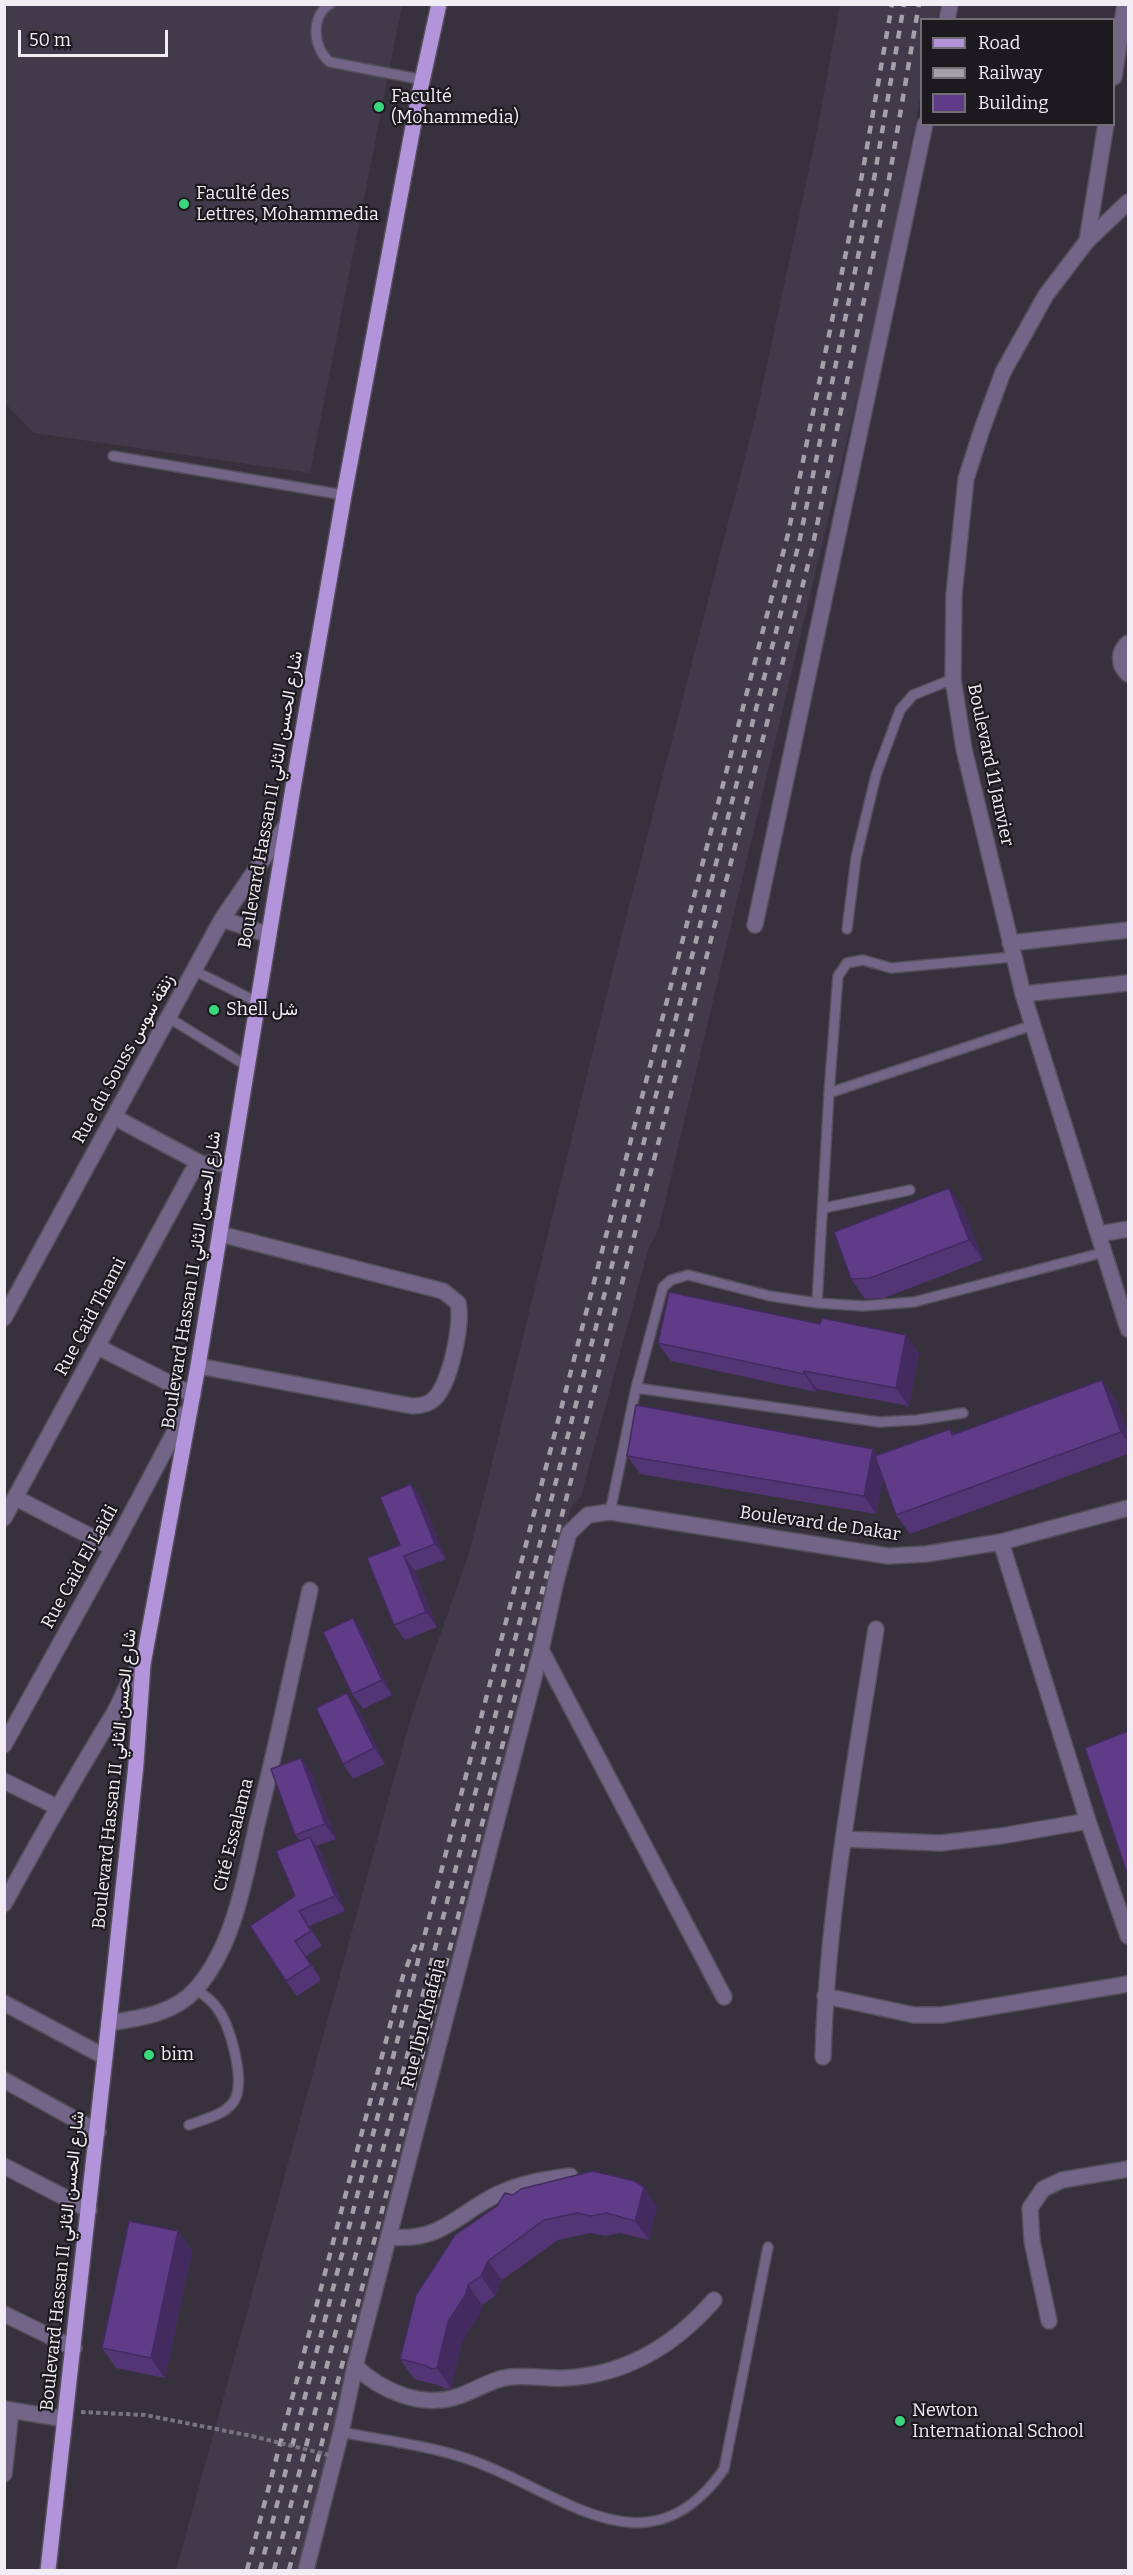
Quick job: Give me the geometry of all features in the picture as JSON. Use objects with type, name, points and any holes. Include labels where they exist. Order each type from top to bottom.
[{"type":"main road","name":"Boulevard Hassan II شارع الحسن الثاني","points":[[48,2571],[98,2132],[136,1764],[143,1664],[192,1402],[257,1002],[344,495],[439,4]]},
{"type":"street","points":[[1115,65],[1125,4]]},
{"type":"street","points":[[755,925],[925,126]]},
{"type":"street","points":[[1087,241],[1106,126]]},
{"type":"street","name":"Boulevard 11 Janvier","points":[[1128,202],[1087,241],[1046,294],[1003,372],[966,479],[954,594],[953,679],[964,749],[1011,950],[1128,1329]]},
{"type":"street","points":[[1128,643],[1120,659],[1128,674]]},
{"type":"street","name":"Rue du Souss زنقة سوس","points":[[4,1318],[222,919],[287,824]]},
{"type":"street","points":[[222,919],[269,935]]},
{"type":"street","points":[[1011,950],[1128,930]]},
{"type":"street","points":[[1023,994],[1128,983]]},
{"type":"street","points":[[114,1116],[202,1164],[212,1162],[231,1166]]},
{"type":"street","name":"Rue Caïd Thami","points":[[4,1518],[182,1188],[192,1172],[202,1164]]},
{"type":"street","points":[[1099,1234],[1128,1228]]},
{"type":"street","points":[[198,1366],[422,1406],[433,1401],[445,1381],[459,1323],[458,1303],[442,1292],[219,1234]]},
{"type":"street","points":[[98,1347],[192,1402]]},
{"type":"street","name":"Rue Caïd El Laïdi","points":[[4,1745],[192,1402]]},
{"type":"street","points":[[16,1498],[113,1548]]},
{"type":"street","name":"Boulevard de Dakar","points":[[610,1512],[888,1556],[926,1554],[1001,1542],[1128,1508]]},
{"type":"street","name":"Rue Ibn Khafaja","points":[[306,2571],[355,2366],[541,1650],[569,1533],[588,1515],[610,1512]]},
{"type":"street","points":[[1001,1542],[1088,1821],[1128,1936]]},
{"type":"street","name":"Cité Essalama","points":[[109,2024],[144,2018],[175,2006],[196,1989],[213,1964],[229,1930],[242,1886],[310,1590]]},
{"type":"street","points":[[823,2057],[825,1996],[843,1839],[876,1629]]},
{"type":"street","points":[[541,1650],[724,1997]]},
{"type":"street","points":[[4,1904],[130,1680],[143,1664]]},
{"type":"street","points":[[4,1781],[57,1807]]},
{"type":"street","points":[[843,1839],[941,1843],[1001,1836],[1088,1821]]},
{"type":"street","points":[[825,1996],[914,2015],[942,2015],[1128,1984]]},
{"type":"street","points":[[4,2003],[105,2056]]},
{"type":"street","points":[[4,2080],[98,2132]]},
{"type":"street","points":[[4,2166],[89,2210]]},
{"type":"street","points":[[1049,2321],[1032,2241],[1030,2208],[1043,2189],[1062,2180],[1128,2169]]},
{"type":"street","points":[[389,2237],[405,2239],[432,2234],[500,2193],[522,2185],[570,2176]]},
{"type":"street","points":[[355,2366],[391,2392],[418,2399],[441,2400],[462,2395],[483,2384],[510,2377],[586,2376],[625,2366],[665,2346],[699,2317],[714,2300]]},
{"type":"street","points":[[4,2314],[74,2348]]},
{"type":"street","points":[[4,2474],[8,2410],[65,2415]]},
{"type":"lane","points":[[330,4],[324,8],[318,19],[316,40],[321,55],[330,62],[424,80]]},
{"type":"lane","points":[[113,456],[344,495]]},
{"type":"lane","points":[[847,929],[856,858],[876,776],[900,710],[913,695],[953,679]]},
{"type":"lane","points":[[817,1303],[838,976],[847,963],[863,960],[891,968],[1011,950]]},
{"type":"lane","points":[[195,971],[257,1002]]},
{"type":"lane","points":[[169,1018],[247,1066]]},
{"type":"lane","points":[[829,1093],[1033,1025]]},
{"type":"lane","points":[[824,1208],[910,1190]]},
{"type":"lane","points":[[610,1512],[636,1388],[663,1287],[671,1280],[688,1275],[770,1296],[817,1303],[863,1306],[914,1302],[1105,1252]]},
{"type":"lane","points":[[636,1388],[879,1422],[917,1420],[963,1413]]},
{"type":"lane","points":[[189,2125],[223,2112],[236,2098],[238,2077],[225,2020],[216,2006],[196,1989]]},
{"type":"lane","points":[[341,2432],[443,2451],[479,2463],[585,2515],[621,2524],[634,2526],[653,2523],[683,2514],[705,2496],[724,2469],[768,2247]]},
{"type":"path","points":[[65,2415],[144,2415],[252,2436],[329,2455]]},
{"type":"shaded area","name":"Faculté des Lettres, Mohammedia","points":[[4,5],[402,5],[310,473],[34,433],[5,403]]},
{"type":"shaded area","points":[[840,5],[940,5],[937,18],[920,18],[920,99],[873,332],[658,1231],[649,1247],[581,1496],[572,1505],[436,2024],[298,2570],[176,2570],[411,1717],[467,1559],[482,1504],[616,957],[757,411],[817,132]]},
{"type":"building","points":[[949,1188],[969,1240],[870,1278],[851,1279],[834,1232]]},
{"type":"building","points":[[669,1292],[820,1324],[822,1318],[906,1335],[896,1388],[804,1371],[804,1374],[658,1343]]},
{"type":"building","points":[[1102,1380],[1121,1432],[896,1515],[875,1456],[950,1429],[952,1435]]},
{"type":"building","points":[[636,1405],[873,1449],[864,1496],[627,1456]]},
{"type":"building","points":[[411,1484],[435,1544],[404,1556],[426,1612],[394,1625],[367,1558],[400,1545],[380,1497]]},
{"type":"building","points":[[353,1618],[382,1680],[352,1694],[323,1632]]},
{"type":"building","points":[[347,1693],[374,1748],[343,1764],[316,1708]]},
{"type":"building","points":[[1128,1731],[1128,1876],[1085,1748]]},
{"type":"building","points":[[301,1758],[325,1824],[295,1835],[271,1769]]},
{"type":"building","points":[[310,1837],[335,1896],[299,1911],[311,1931],[295,1941],[311,1965],[286,1981],[250,1926],[295,1896],[276,1851]]},
{"type":"building","points":[[593,2171],[634,2181],[644,2187],[635,2221],[606,2213],[591,2216],[577,2213],[544,2220],[488,2261],[481,2276],[468,2285],[466,2294],[448,2322],[437,2368],[432,2369],[400,2359],[416,2295],[455,2235],[497,2206],[505,2193],[513,2195],[521,2189]]},
{"type":"building","points":[[129,2221],[178,2231],[151,2358],[102,2348]]},
{"type":"railway","points":[[260,2570],[788,534],[863,170],[892,4]]},
{"type":"railway","points":[[274,2570],[799,543],[874,179],[904,4]]},
{"type":"railway","points":[[289,2570],[812,549],[888,185],[919,4]]},
{"type":"railway","points":[[247,2570],[403,1976],[416,1943]]},
{"type":"place","name":"Faculté (Mohammedia)","points":[[379,107]]},
{"type":"place","name":"Faculté des Lettres, Mohammedia","points":[[184,204]]},
{"type":"place","name":"Shell شل","points":[[214,1010]]},
{"type":"place","name":"bim","points":[[149,2055]]},
{"type":"place","name":"Newton International School","points":[[900,2421]]}]
